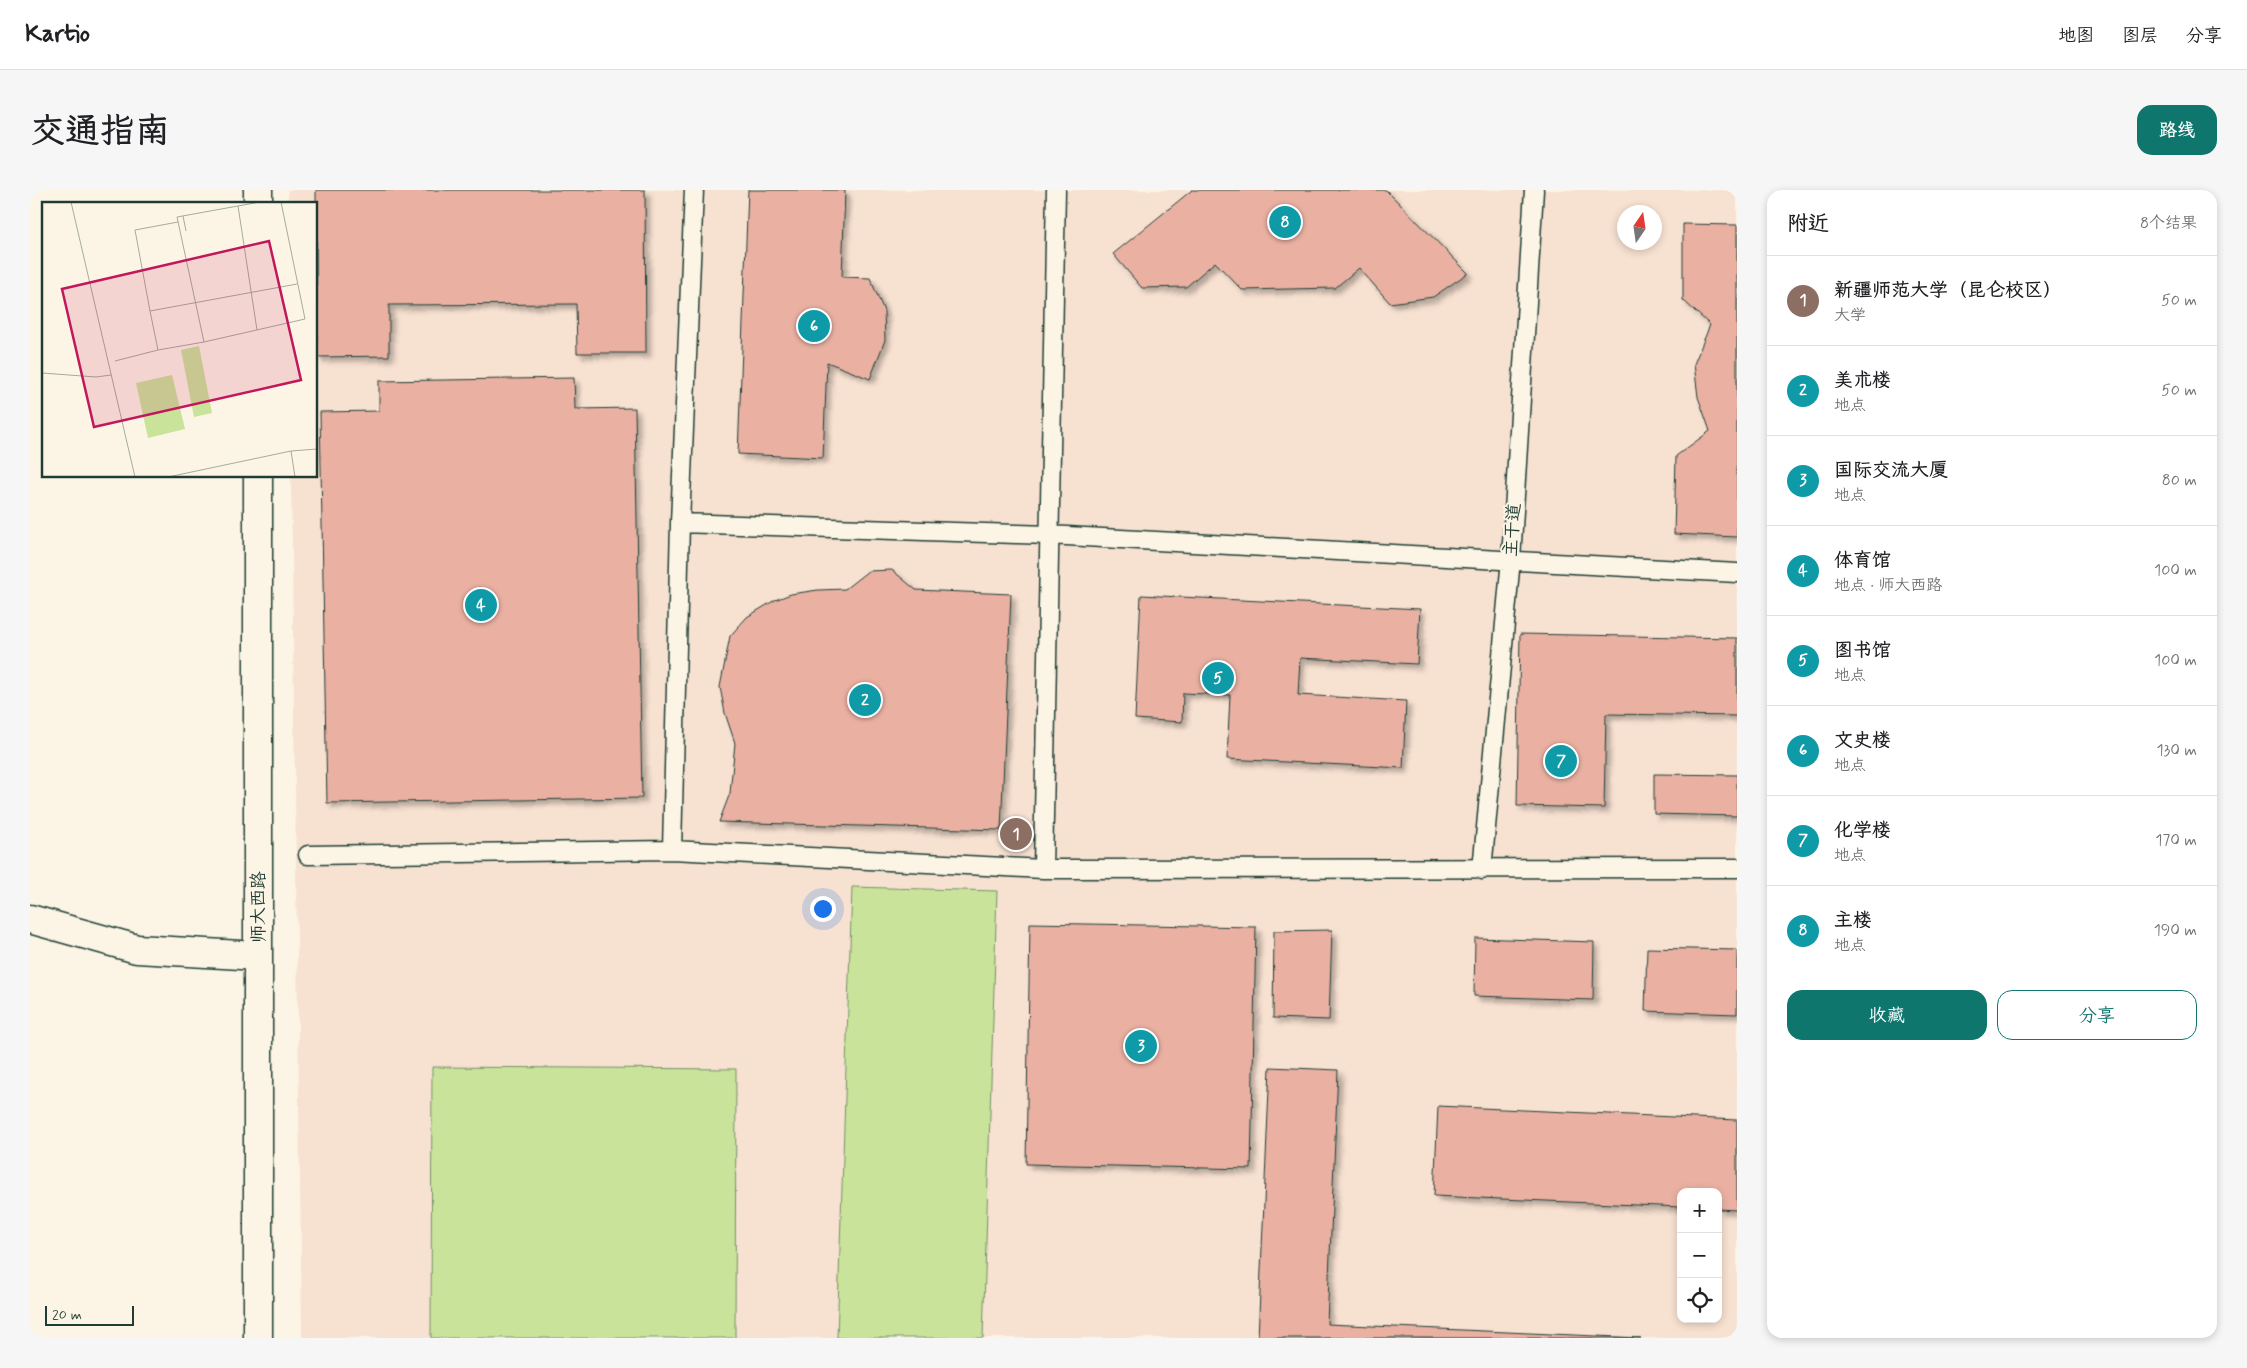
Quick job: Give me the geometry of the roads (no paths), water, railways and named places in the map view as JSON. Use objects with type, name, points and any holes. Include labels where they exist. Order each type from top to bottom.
[{"type":"street","name":"师大西路","points":[[258,478],[258,1338]]},
{"type":"street","points":[[30,919],[137,949],[258,956]]},
{"type":"lane","points":[[672,850],[680,523],[694,190]]},
{"type":"lane","points":[[1043,869],[1056,190]]},
{"type":"lane","name":"主干道","points":[[1482,870],[1511,559],[1534,190]]},
{"type":"lane","points":[[680,523],[1049,535],[1511,559],[1737,573]]},
{"type":"lane","points":[[308,855],[672,850],[1043,869],[1482,870],[1737,868]]},
{"type":"place","name":"主楼","points":[[1285,222]]},
{"type":"place","name":"文史楼","points":[[814,326]]},
{"type":"place","name":"体育馆","points":[[481,605]]},
{"type":"place","name":"图书馆","points":[[1218,678]]},
{"type":"place","name":"美术楼","points":[[865,700]]},
{"type":"place","name":"化学楼","points":[[1561,761]]},
{"type":"place","name":"新疆师范大学（昆仑校区）","points":[[1016,834]]},
{"type":"place","name":"国际交流大厦","points":[[1141,1046]]}]
